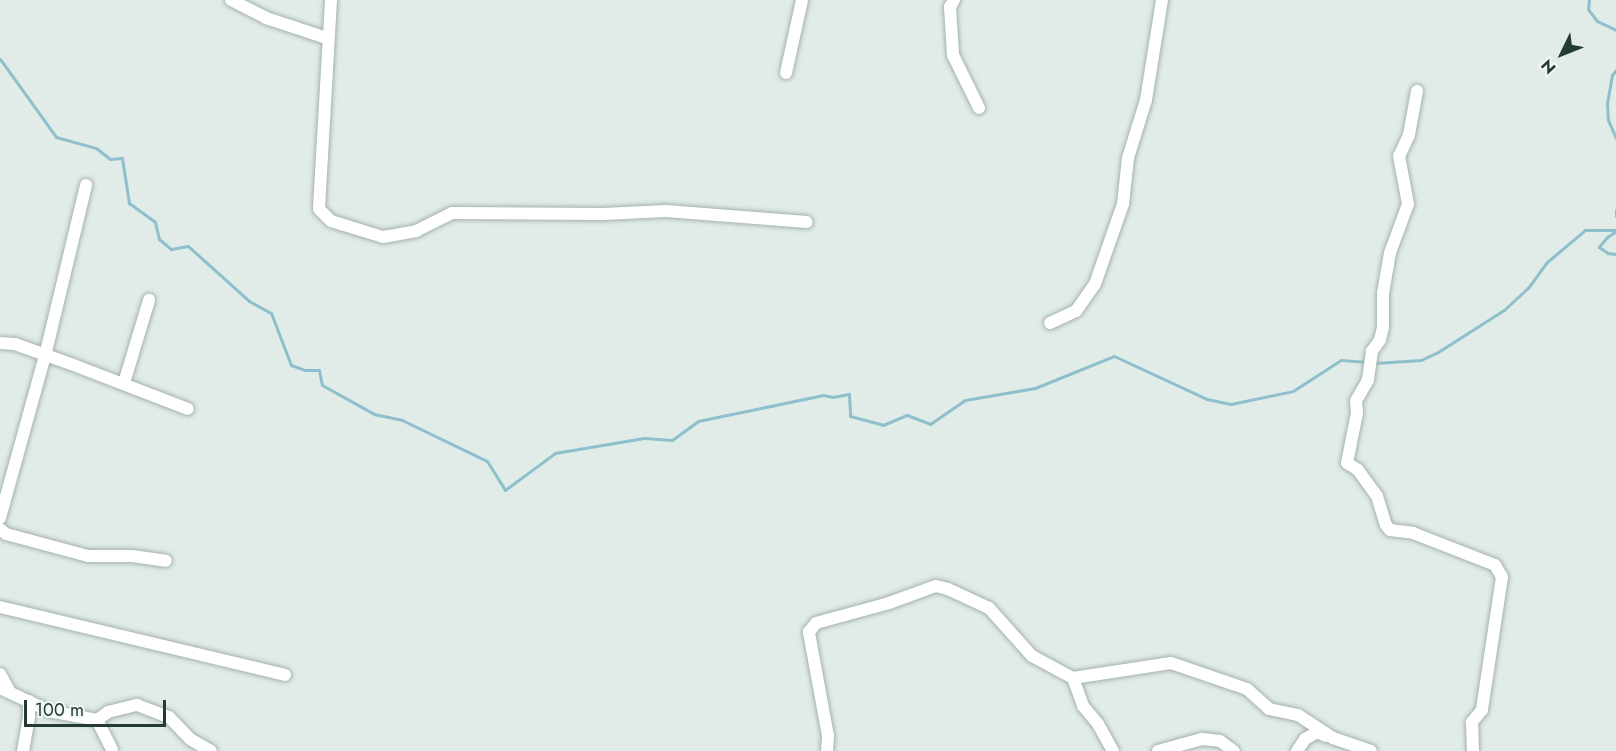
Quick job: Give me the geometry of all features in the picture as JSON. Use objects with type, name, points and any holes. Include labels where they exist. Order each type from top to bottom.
[{"type":"street","points":[[231,0],[266,18],[327,38]]},
{"type":"street","points":[[331,0],[327,38],[319,209],[331,220],[383,237],[416,231],[452,213],[666,212],[807,222]]},
{"type":"street","points":[[786,73],[802,0]]},
{"type":"street","points":[[954,0],[950,7],[953,54],[980,108]]},
{"type":"street","points":[[1050,323],[1076,311],[1095,284],[1123,204],[1128,158],[1146,100],[1162,0]]},
{"type":"street","points":[[1417,91],[1409,135],[1399,156],[1408,204],[1390,253],[1383,293],[1383,327],[1380,340],[1372,351],[1368,380],[1356,401],[1357,413],[1347,464],[1358,470],[1377,496],[1386,525],[1390,530],[1413,533],[1495,565],[1502,577],[1482,710],[1472,722],[1473,751]]},
{"type":"street","points":[[0,518],[45,356],[86,185]]},
{"type":"street","points":[[124,383],[149,300]]},
{"type":"street","points":[[0,343],[15,344],[124,383],[188,409]]},
{"type":"street","points":[[0,529],[6,534],[79,554],[140,556],[165,561]]},
{"type":"street","points":[[827,751],[828,736],[809,632],[816,623],[888,603],[936,586],[989,608],[1032,656],[1073,678],[1171,663],[1247,689],[1269,709],[1298,715],[1333,738]]},
{"type":"street","points":[[0,607],[285,675]]},
{"type":"street","points":[[0,674],[5,690],[49,711],[98,720],[108,712],[137,705],[169,717],[190,739],[211,751]]},
{"type":"street","points":[[1073,678],[1083,706],[1098,724],[1113,751]]},
{"type":"street","points":[[23,751],[29,701]]},
{"type":"street","points":[[98,720],[112,749]]},
{"type":"street","points":[[1298,751],[1305,739],[1317,732],[1371,751]]},
{"type":"street","points":[[1158,751],[1202,739],[1220,741],[1234,751]]},
{"type":"waterway","points":[[1589,0],[1588,9],[1597,21],[1616,30]]},
{"type":"waterway","points":[[0,59],[56,137],[96,148],[110,159],[122,158],[129,203],[155,222],[159,239],[171,249],[188,246],[249,301],[271,313],[291,365],[305,370],[319,370],[322,385],[374,414],[402,420],[487,461],[505,490],[555,453],[644,438],[672,440],[698,421],[823,395],[833,397],[849,394],[850,416],[883,425],[907,415],[930,424],[965,400],[1035,388],[1114,356],[1207,399],[1231,404],[1293,391],[1341,360],[1368,362]]},
{"type":"waterway","points":[[1616,70],[1612,75],[1607,103],[1608,120],[1616,138]]},
{"type":"waterway","points":[[1616,210],[1616,216]]},
{"type":"waterway","points":[[1375,363],[1421,360],[1438,352],[1504,310],[1528,288],[1547,262],[1585,230],[1616,230]]},
{"type":"waterway","points":[[1616,231],[1599,247],[1608,253],[1616,254]]}]
